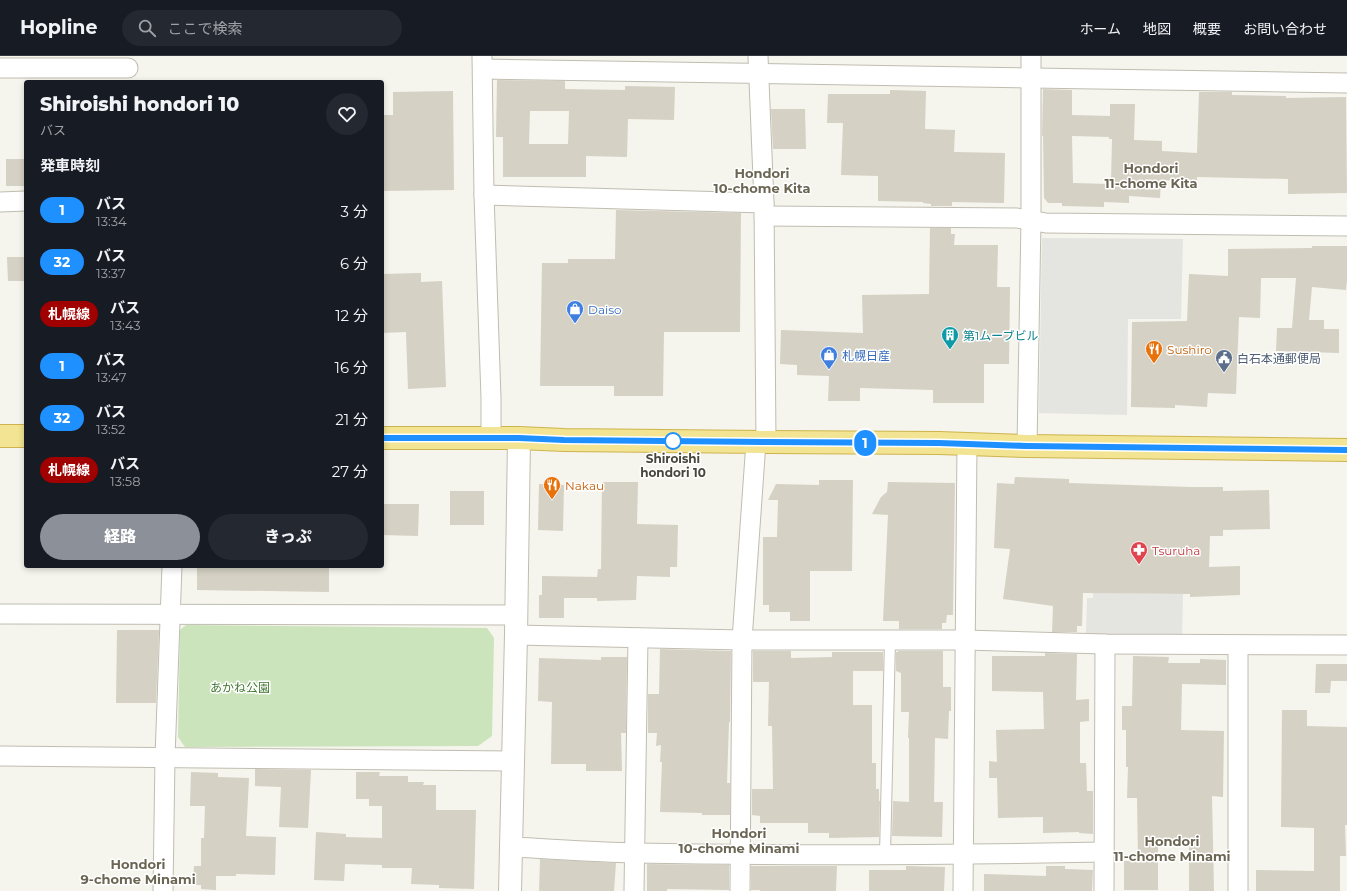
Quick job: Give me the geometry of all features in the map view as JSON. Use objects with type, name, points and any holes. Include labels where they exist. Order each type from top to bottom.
[{"type":"highway","points":[[0,436],[24,436]]},
{"type":"highway","points":[[384,438],[519,438],[564,440],[1347,450]]},
{"type":"street","points":[[1027,446],[1031,220],[1031,56]]},
{"type":"street","points":[[491,438],[482,62],[758,65],[1031,77],[1347,83]]},
{"type":"street","points":[[740,891],[742,640],[761,442],[764,210],[758,65]]},
{"type":"street","points":[[0,68],[128,69]]},
{"type":"street","points":[[484,195],[764,210],[1017,218],[1046,223],[1347,226]]},
{"type":"street","points":[[0,202],[24,201]]},
{"type":"street","points":[[510,891],[519,438]]},
{"type":"street","points":[[962,891],[967,444]]},
{"type":"street","points":[[163,891],[165,758],[172,568]]},
{"type":"street","points":[[0,614],[171,614],[516,625],[638,638],[742,640],[964,640],[1238,646],[1347,645]]},
{"type":"street","points":[[634,891],[638,638]]},
{"type":"street","points":[[1104,891],[1105,644]]},
{"type":"street","points":[[1238,646],[1238,891]]},
{"type":"street","points":[[0,756],[513,761]]},
{"type":"street","points":[[512,847],[634,852],[740,854],[963,855],[1104,852]]},
{"type":"lane","points":[[885,855],[890,640]]},
{"type":"green space","name":"あかね公園","points":[[186,625],[487,628],[494,638],[492,736],[478,746],[185,747],[178,737],[180,630]]},
{"type":"shaded area","points":[[1042,238],[1183,239],[1181,319],[1128,319],[1127,415],[1039,413]]},
{"type":"shaded area","points":[[1093,593],[1183,594],[1182,638],[1086,637],[1087,598],[1093,598]]},
{"type":"building","points":[[497,80],[565,81],[565,89],[625,90],[625,86],[675,87],[674,120],[628,119],[627,157],[586,156],[586,177],[503,177],[503,137],[496,137]],"holes":[[[530,111],[569,111],[568,144],[529,144]]]},
{"type":"building","points":[[1043,89],[1072,90],[1072,115],[1110,116],[1110,104],[1135,104],[1134,140],[1162,141],[1162,151],[1197,153],[1199,92],[1232,92],[1232,95],[1286,96],[1286,98],[1346,97],[1347,193],[1288,194],[1288,179],[1197,177],[1197,182],[1161,180],[1160,198],[1129,196],[1129,203],[1104,202],[1104,207],[1062,206],[1062,203],[1048,203],[1044,198],[1042,136]],"holes":[[[1072,136],[1109,137],[1109,139],[1112,139],[1111,182],[1109,182],[1109,184],[1073,183]]]},
{"type":"building","points":[[890,90],[926,91],[925,129],[955,130],[954,152],[1005,153],[1004,203],[952,202],[952,206],[931,206],[931,204],[923,202],[878,201],[878,176],[841,175],[843,123],[827,123],[828,94],[890,94]]},
{"type":"building","points":[[453,91],[454,190],[384,191],[384,115],[393,115],[393,92]]},
{"type":"building","points":[[771,109],[805,109],[806,149],[773,149]]},
{"type":"building","points":[[6,159],[24,159],[24,186],[6,186]]},
{"type":"building","points":[[616,210],[741,213],[740,332],[664,332],[663,396],[614,396],[614,386],[540,386],[542,263],[568,263],[568,259],[615,259]]},
{"type":"building","points":[[930,228],[951,228],[951,234],[955,234],[954,245],[998,245],[997,287],[1010,287],[1009,364],[984,364],[984,403],[933,403],[933,390],[860,388],[860,401],[828,401],[829,376],[797,375],[797,365],[780,364],[781,330],[863,333],[862,295],[929,294]]},
{"type":"building","points":[[1312,246],[1347,246],[1346,290],[1312,287],[1309,320],[1324,320],[1324,329],[1339,329],[1339,353],[1276,351],[1277,328],[1292,328],[1296,278],[1261,278],[1260,318],[1239,317],[1236,394],[1208,393],[1207,407],[1175,405],[1175,408],[1131,407],[1132,322],[1187,321],[1189,274],[1228,276],[1228,249],[1312,248]]},
{"type":"building","points":[[7,257],[24,257],[24,281],[8,281]]},
{"type":"building","points":[[421,273],[421,282],[442,281],[446,387],[408,389],[406,332],[384,333],[384,274]]},
{"type":"building","points":[[1015,477],[1069,479],[1069,483],[1223,487],[1223,491],[1269,490],[1270,529],[1223,530],[1223,536],[1210,536],[1209,567],[1240,566],[1240,595],[1190,597],[1190,594],[1083,593],[1082,626],[1077,626],[1077,632],[1052,632],[1053,606],[1003,599],[1010,549],[994,548],[997,483],[1014,484]]},
{"type":"building","points":[[819,480],[853,480],[852,571],[810,571],[810,621],[790,621],[790,612],[769,612],[769,605],[763,605],[763,537],[777,537],[778,500],[768,500],[776,484],[819,485]]},
{"type":"building","points":[[602,482],[638,482],[637,524],[678,525],[677,567],[670,567],[670,577],[637,576],[636,600],[597,601],[597,598],[564,598],[564,618],[539,618],[539,595],[542,595],[542,576],[597,577],[598,569],[601,569]]},
{"type":"building","points":[[888,482],[955,483],[953,615],[947,615],[946,623],[942,623],[942,629],[899,629],[899,621],[883,621],[888,515],[872,514],[881,497],[887,492]]},
{"type":"building","points":[[539,484],[564,485],[563,531],[538,530]]},
{"type":"building","points":[[450,491],[484,491],[484,525],[450,525]]},
{"type":"building","points":[[384,504],[419,504],[418,536],[384,535]]},
{"type":"building","points":[[197,568],[329,568],[329,592],[197,590]]},
{"type":"building","points":[[117,630],[159,630],[156,703],[116,703]]},
{"type":"building","points":[[660,649],[731,651],[727,783],[730,783],[730,815],[660,812],[662,762],[660,762],[661,745],[656,746],[657,733],[648,733],[648,694],[659,694]]},
{"type":"building","points":[[753,651],[791,651],[791,658],[832,657],[832,652],[883,652],[883,671],[853,671],[853,705],[872,705],[872,763],[876,763],[876,789],[879,789],[879,837],[829,838],[829,833],[808,833],[808,823],[760,823],[760,816],[752,815],[752,789],[773,789],[772,726],[768,726],[769,682],[753,682]]},
{"type":"building","points":[[943,651],[943,687],[951,687],[951,711],[949,711],[948,739],[935,738],[934,802],[943,802],[942,837],[892,836],[893,801],[909,802],[909,712],[901,712],[901,673],[896,671],[896,652]]},
{"type":"building","points":[[1045,653],[1077,654],[1076,700],[1089,699],[1089,721],[1080,722],[1080,763],[1086,763],[1087,791],[1093,791],[1093,834],[1079,832],[1043,833],[1043,817],[998,818],[997,778],[989,778],[989,761],[997,762],[996,730],[1044,729],[1043,692],[992,691],[992,656],[1045,656]]},
{"type":"building","points":[[1133,656],[1169,657],[1168,663],[1200,663],[1200,659],[1226,660],[1226,685],[1182,684],[1181,730],[1224,731],[1223,797],[1212,796],[1214,891],[1189,891],[1189,841],[1158,842],[1158,890],[1124,890],[1124,861],[1138,861],[1137,798],[1127,798],[1128,767],[1126,767],[1126,730],[1122,730],[1122,706],[1132,706]]},
{"type":"building","points":[[601,657],[627,657],[626,733],[621,733],[622,771],[586,771],[586,764],[551,764],[552,702],[538,701],[539,658],[601,660]]},
{"type":"building","points":[[1316,664],[1347,664],[1347,681],[1331,681],[1330,693],[1315,693]]},
{"type":"building","points":[[1282,710],[1307,710],[1307,726],[1347,727],[1347,825],[1345,825],[1346,856],[1340,856],[1340,891],[1256,891],[1256,870],[1314,871],[1314,828],[1281,827]]},
{"type":"building","points":[[255,769],[311,770],[308,828],[279,827],[281,787],[255,786]]},
{"type":"building","points":[[191,772],[218,773],[218,777],[249,778],[246,836],[276,837],[275,875],[236,874],[236,876],[216,876],[216,890],[201,889],[201,885],[193,885],[194,866],[201,866],[201,838],[204,838],[205,806],[190,806]]},
{"type":"building","points":[[356,772],[380,772],[379,776],[408,776],[408,782],[424,782],[423,785],[436,785],[436,810],[476,810],[474,889],[439,888],[439,885],[411,884],[412,868],[382,868],[382,865],[345,864],[344,881],[314,880],[316,832],[346,834],[346,837],[382,838],[382,806],[369,806],[369,799],[356,799]]},
{"type":"building","points":[[540,859],[616,863],[614,891],[539,891]]},
{"type":"building","points":[[647,864],[729,865],[729,890],[667,889],[667,891],[647,891]]},
{"type":"building","points":[[751,866],[837,866],[836,891],[751,890]]},
{"type":"building","points":[[906,866],[945,867],[944,891],[869,891],[869,870],[906,870]]},
{"type":"building","points":[[1046,866],[1065,866],[1065,869],[1093,870],[1092,891],[984,891],[984,874],[1046,876]]},
{"type":"bus line","name":"1","points":[[384,438],[519,438],[564,440],[939,443],[1027,446],[1145,446],[1347,450]]},
{"type":"place","name":"Daiso","points":[[575,324]]},
{"type":"place","name":"第1ムーブビル","points":[[950,350]]},
{"type":"place","name":"Sushiro","points":[[1154,364]]},
{"type":"place","name":"札幌日産","points":[[829,370]]},
{"type":"place","name":"白石本通郵便局","points":[[1224,373]]},
{"type":"place","name":"Shiroishi hondori 10","points":[[673,441]]},
{"type":"place","name":"Nakau","points":[[552,500]]},
{"type":"place","name":"Tsuruha","points":[[1139,565]]},
{"type":"district","name":"Hondori 11-chome Kita","points":[[1151,176]]},
{"type":"district","name":"Hondori 10-chome Kita","points":[[762,180]]},
{"type":"district","name":"Hondori 10-chome Minami","points":[[739,840]]},
{"type":"district","name":"Hondori 11-chome Minami","points":[[1172,848]]},
{"type":"district","name":"Hondori 9-chome Minami","points":[[138,872]]}]
